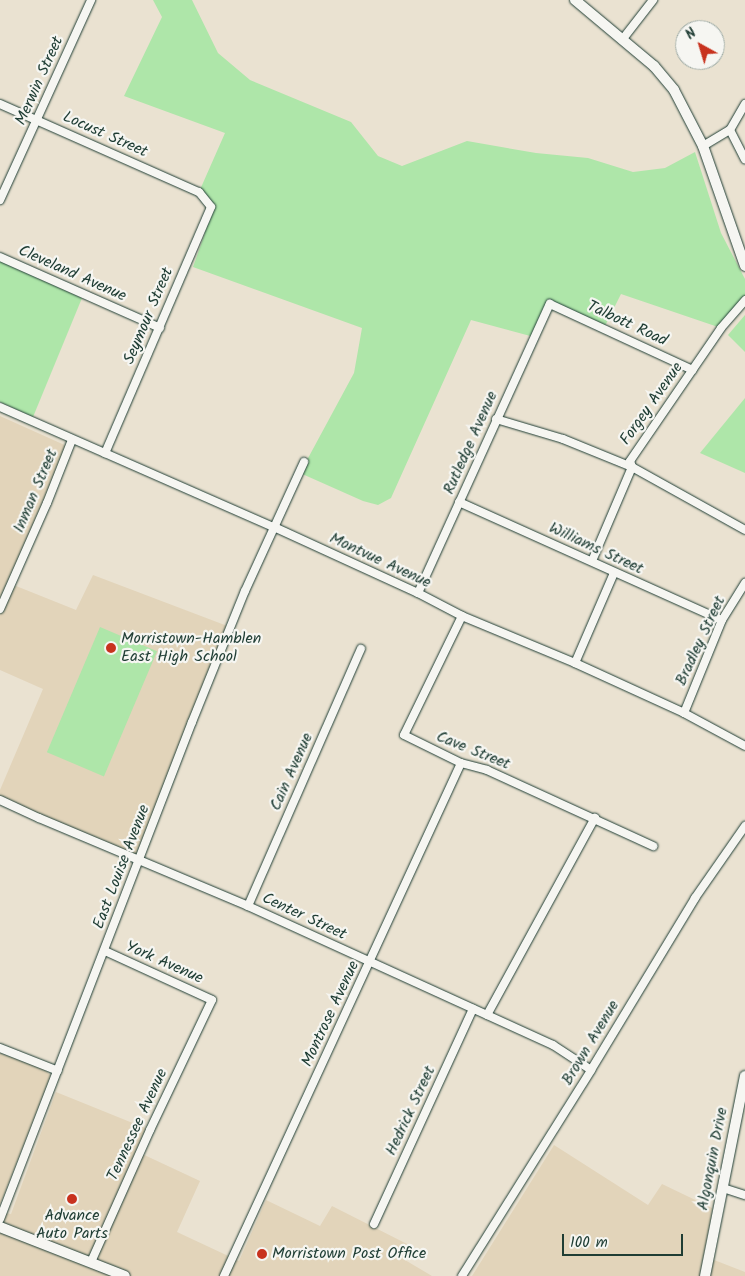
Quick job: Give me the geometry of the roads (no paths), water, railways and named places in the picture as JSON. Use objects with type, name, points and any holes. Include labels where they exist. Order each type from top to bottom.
[{"type":"street","name":"Merwin Street","points":[[0,200],[91,0]]},
{"type":"street","points":[[575,0],[654,66],[674,90],[703,146],[745,266]]},
{"type":"street","points":[[622,40],[653,0]]},
{"type":"street","name":"Locust Street","points":[[0,104],[199,192]]},
{"type":"street","points":[[703,146],[730,130],[745,104]]},
{"type":"street","points":[[730,130],[745,158]]},
{"type":"street","name":"Seymour Street","points":[[105,453],[211,207],[199,192]]},
{"type":"street","name":"Cleveland Avenue","points":[[0,257],[160,328]]},
{"type":"street","name":"Forgey Avenue","points":[[592,561],[632,467],[630,461],[721,328],[745,300]]},
{"type":"street","name":"Talbott Road","points":[[550,304],[693,370]]},
{"type":"street","name":"Rutledge Avenue","points":[[418,593],[550,304]]},
{"type":"street","name":"Montvue Avenue","points":[[0,407],[274,527],[418,593],[462,616],[575,662],[684,712],[745,746]]},
{"type":"street","points":[[496,419],[563,439],[632,467],[745,530]]},
{"type":"street","name":"Inman Street","points":[[0,608],[47,503],[72,440]]},
{"type":"street","name":"East Louise Avenue","points":[[0,1219],[192,722],[274,527],[304,462]]},
{"type":"street","name":"Williams Street","points":[[459,502],[722,620]]},
{"type":"street","points":[[575,662],[614,573]]},
{"type":"street","name":"Bradley Street","points":[[684,712],[722,620],[745,583]]},
{"type":"street","name":"Cave Street","points":[[462,616],[404,735],[461,764],[487,770],[653,846]]},
{"type":"street","name":"Cain Avenue","points":[[248,906],[361,649]]},
{"type":"street","name":"Montrose Avenue","points":[[224,1276],[461,764]]},
{"type":"street","name":"Center Street","points":[[0,800],[248,906],[553,1045],[591,1070]]},
{"type":"street","points":[[487,1015],[595,818]]},
{"type":"street","name":"Brown Avenue","points":[[462,1276],[591,1070],[695,898],[745,826]]},
{"type":"street","name":"York Avenue","points":[[105,951],[212,1000]]},
{"type":"street","name":"Tennessee Avenue","points":[[91,1262],[150,1130],[212,1000]]},
{"type":"street","name":"Hedrick Street","points":[[374,1224],[473,1009]]},
{"type":"street","points":[[0,1048],[58,1071]]},
{"type":"street","name":"Algonquin Drive","points":[[705,1276],[745,1076]]},
{"type":"street","points":[[723,1188],[745,1195]]},
{"type":"street","points":[[0,1227],[125,1276]]},
{"type":"place","name":"Morristown-Hamblen East High School","points":[[111,648]]},
{"type":"place","name":"Advance Auto Parts","points":[[72,1199]]},
{"type":"place","name":"Morristown Post Office","points":[[262,1254]]}]
